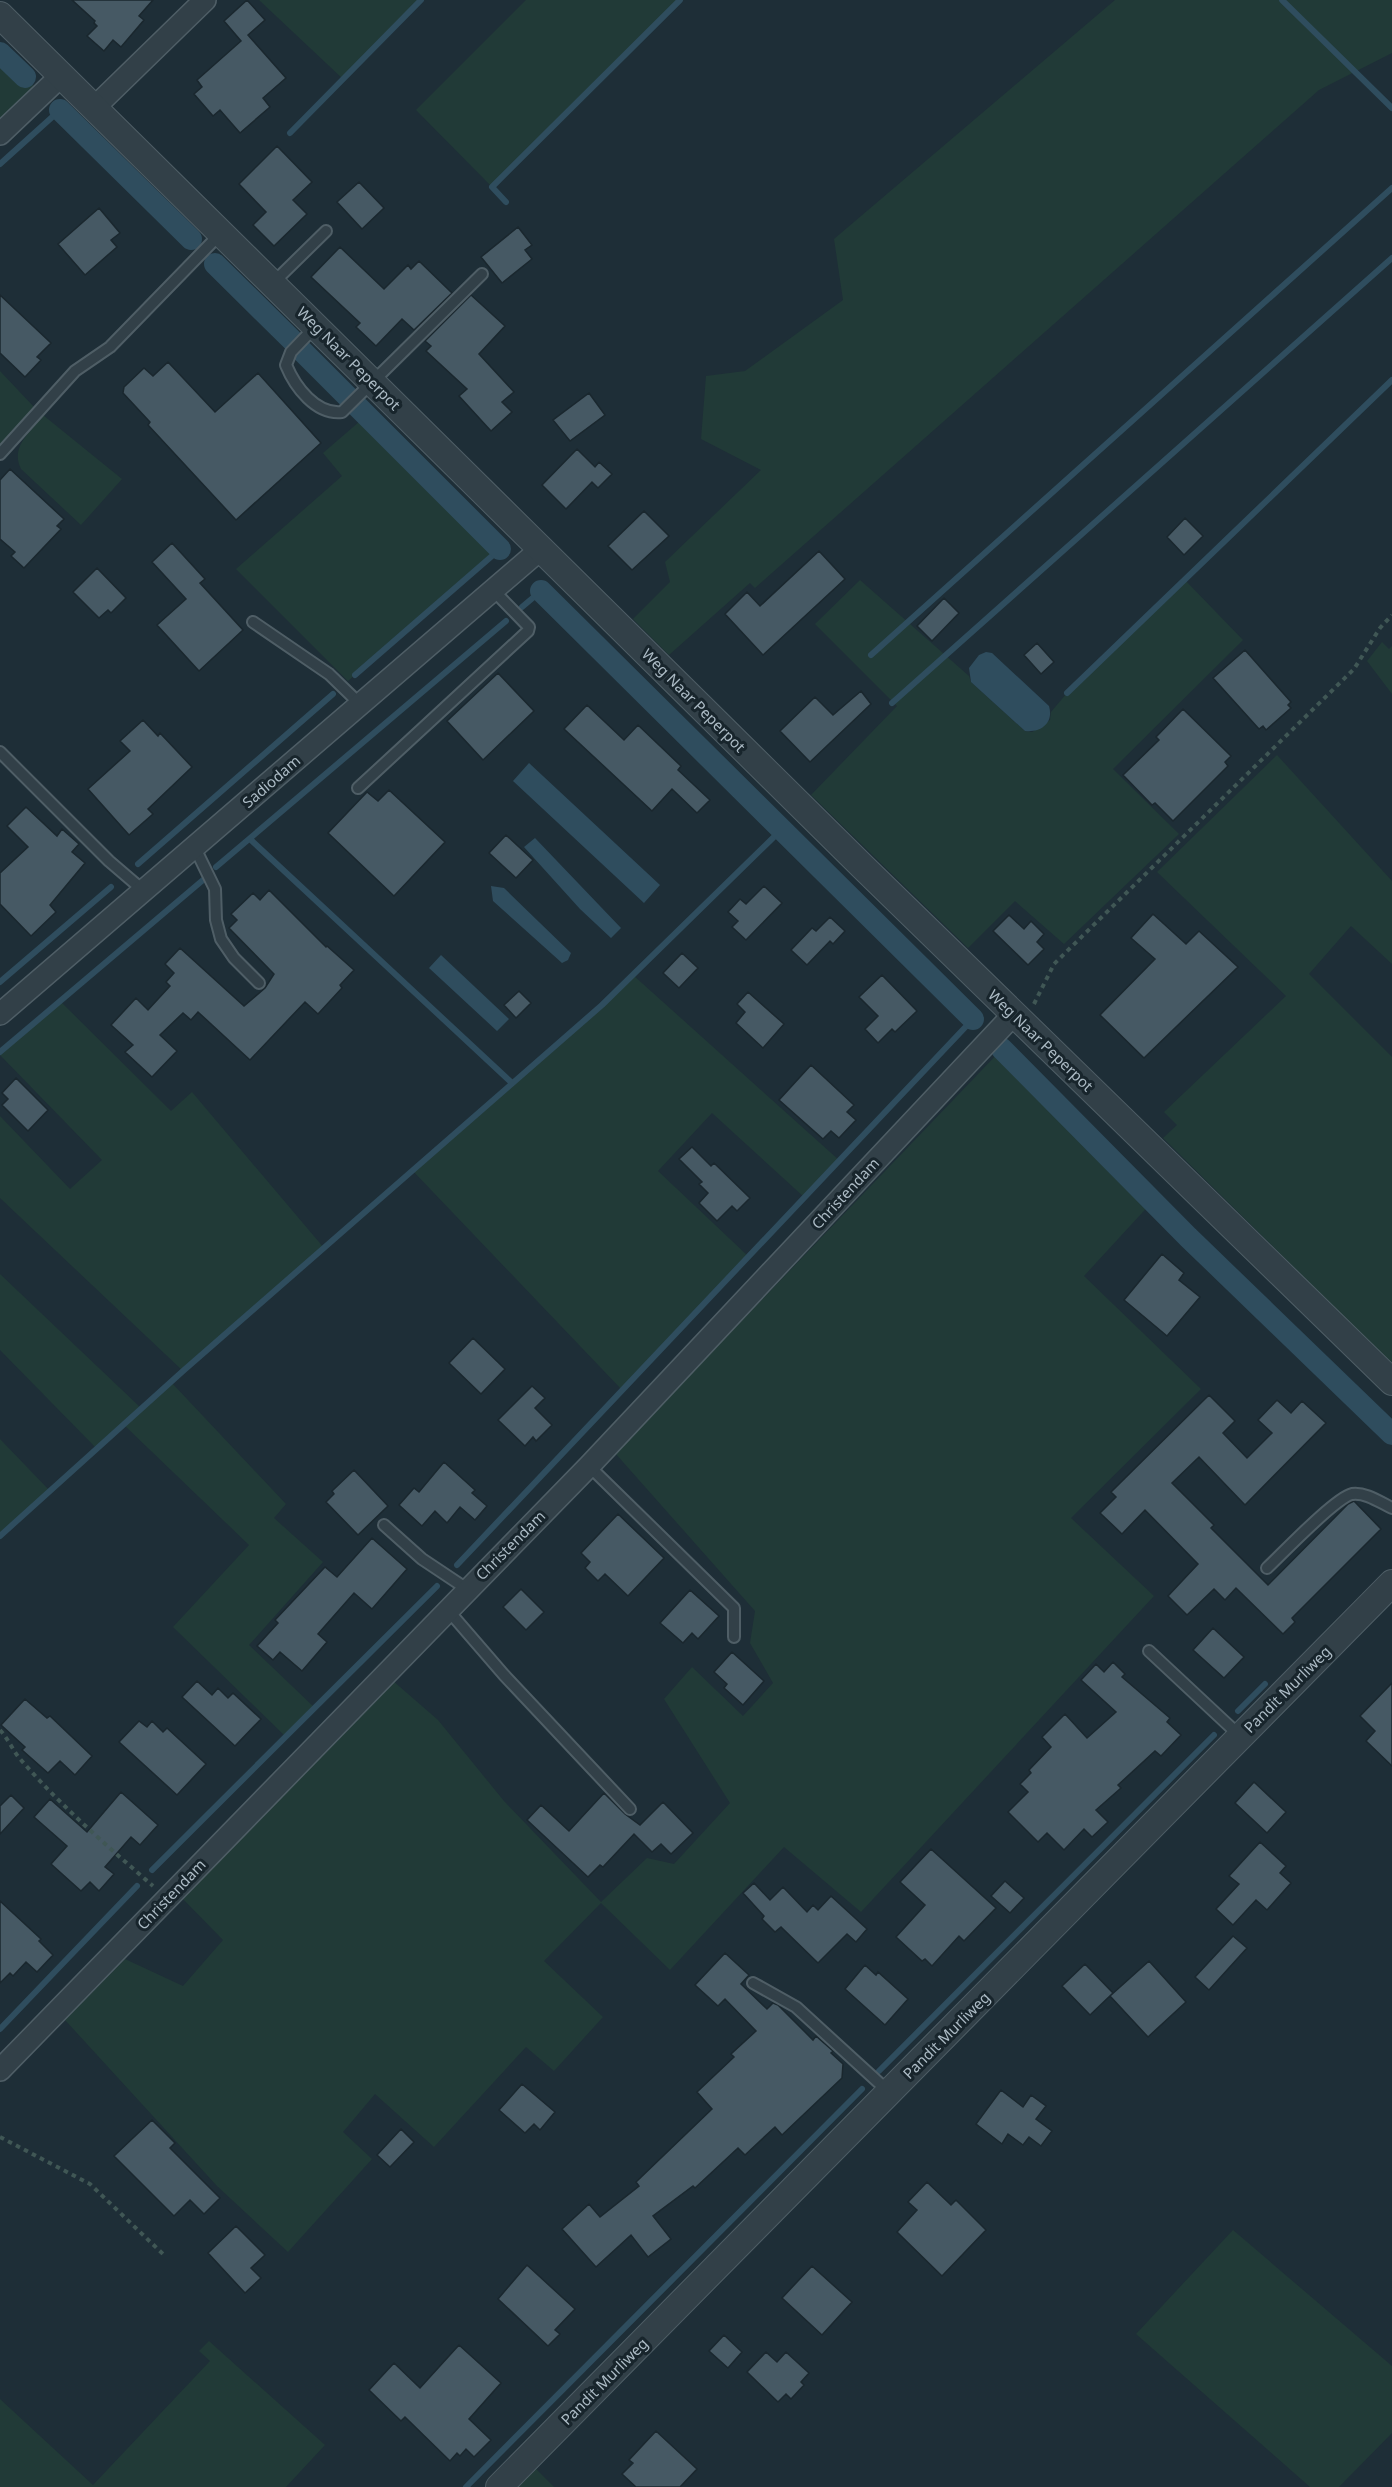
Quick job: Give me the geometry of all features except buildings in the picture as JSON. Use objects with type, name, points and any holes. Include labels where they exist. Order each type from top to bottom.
[{"type":"street","points":[[95,107],[205,0]]},
{"type":"street","name":"Weg Naar Peperpot","points":[[0,15],[1019,1019],[1392,1382]]},
{"type":"street","points":[[0,134],[62,75]]},
{"type":"street","name":"Sadiodam","points":[[0,1014],[542,548]]},
{"type":"street","name":"Christendam","points":[[0,2070],[589,1466],[1019,1019]]},
{"type":"street","name":"Pandit Murliweg","points":[[499,2487],[1392,1582]]},
{"type":"lane","points":[[273,283],[326,231]]},
{"type":"lane","points":[[0,454],[75,371],[110,347],[221,232]]},
{"type":"lane","points":[[316,326],[291,352],[286,365],[300,389],[317,406],[332,413],[349,408],[482,274]]},
{"type":"lane","points":[[358,788],[528,631],[529,627],[493,590]]},
{"type":"lane","points":[[253,622],[329,674],[360,704]]},
{"type":"lane","points":[[0,752],[108,861],[144,891]]},
{"type":"lane","points":[[195,848],[215,889],[216,920],[221,939],[234,958],[259,983]]},
{"type":"lane","points":[[589,1466],[734,1608],[734,1637]]},
{"type":"lane","points":[[1267,1568],[1337,1503],[1352,1494],[1366,1496],[1392,1508]]},
{"type":"lane","points":[[384,1526],[422,1559],[467,1589]]},
{"type":"lane","points":[[447,1610],[504,1675],[630,1809]]},
{"type":"lane","points":[[1149,1651],[1241,1736]]},
{"type":"lane","points":[[753,1983],[796,2007],[889,2092]]},
{"type":"path","points":[[1019,1019],[1054,964],[1354,669],[1380,628],[1392,615]]},
{"type":"path","points":[[0,1730],[11,1742],[19,1758],[73,1813],[167,1898]]},
{"type":"path","points":[[0,2137],[90,2184],[164,2255]]},
{"type":"green space","points":[[259,0],[421,0],[344,80]]},
{"type":"green space","points":[[526,0],[680,0],[492,187],[416,110]]},
{"type":"green space","points":[[1115,0],[1392,0],[1392,53],[1319,90],[755,588],[750,583],[669,655],[633,619],[670,582],[665,562],[761,470],[701,439],[706,376],[745,371],[843,300],[834,239]]},
{"type":"green space","points":[[0,53],[35,87],[0,119]]},
{"type":"green space","points":[[0,371],[34,407],[0,446]]},
{"type":"green space","points":[[43,415],[122,479],[81,525],[21,469],[18,461],[23,440]]},
{"type":"green space","points":[[367,415],[497,551],[348,681],[236,569],[342,476],[323,453]]},
{"type":"green space","points":[[860,580],[969,676],[971,682],[1025,731],[1032,732],[1050,720],[1051,712],[1067,693],[1185,580],[1243,640],[1113,769],[1179,834],[1064,944],[1015,901],[968,948],[811,795],[897,706],[815,624]]},
{"type":"green space","points":[[1382,642],[1389,649],[1392,646],[1392,694],[1367,661]]},
{"type":"green space","points":[[1277,755],[1392,881],[1392,964],[1351,926],[1309,974],[1392,1057],[1392,1364],[1163,1138],[1177,1125],[1164,1112],[1286,996],[1157,872]]},
{"type":"green space","points":[[633,975],[840,1161],[805,1198],[712,1113],[658,1171],[749,1257],[622,1390],[412,1170]]},
{"type":"green space","points":[[60,1001],[171,1111],[192,1092],[324,1248],[183,1371],[0,1198],[0,1116],[70,1189],[102,1160],[0,1055],[0,1052]]},
{"type":"green space","points":[[1002,1049],[1153,1201],[1084,1276],[1201,1389],[1071,1518],[1154,1596],[861,1912],[784,1847],[670,1970],[601,1903],[544,1961],[603,2017],[554,2071],[526,2047],[434,2147],[375,2094],[343,2132],[372,2159],[288,2252],[217,2186],[65,2020],[125,1959],[183,1986],[223,1940],[181,1897],[392,1680],[438,1720],[504,1801],[601,1902],[647,1858],[674,1864],[730,1803],[664,1699],[692,1667],[743,1716],[773,1683],[750,1643],[755,1611],[615,1453]]},
{"type":"green space","points":[[0,1274],[141,1408],[171,1382],[286,1504],[274,1518],[323,1562],[249,1645],[315,1708],[286,1737],[173,1627],[249,1545],[124,1425],[97,1449],[0,1350]]},
{"type":"green space","points":[[0,1439],[50,1491],[0,1536]]},
{"type":"green space","points":[[1233,2230],[1392,2366],[1392,2433],[1339,2487],[1310,2487],[1136,2334]]},
{"type":"green space","points":[[209,2341],[325,2445],[286,2487],[0,2487],[0,2399],[93,2485],[210,2361],[199,2351]]},
{"type":"green space","points":[[534,2467],[554,2487],[514,2487]]},
{"type":"water","points":[[986,652],[992,653],[1049,706],[1050,717],[1045,726],[1025,731],[971,682],[969,668],[979,655]]},
{"type":"water","points":[[529,763],[660,885],[644,903],[513,781]]},
{"type":"water","points":[[535,838],[621,928],[611,938],[580,909],[524,847]]},
{"type":"water","points":[[491,886],[504,888],[571,953],[568,960],[562,963],[493,901]]},
{"type":"water","points":[[441,955],[509,1019],[497,1031],[429,968]]},
{"type":"waterway","points":[[290,133],[421,0]]},
{"type":"waterway","points":[[506,202],[492,187],[680,0]]},
{"type":"waterway","points":[[1282,0],[1392,108]]},
{"type":"waterway","points":[[0,53],[25,77]]},
{"type":"waterway","points":[[0,164],[60,110]]},
{"type":"waterway","points":[[60,110],[191,239]]},
{"type":"waterway","points":[[871,655],[1392,188]]},
{"type":"waterway","points":[[892,703],[1392,258]]},
{"type":"waterway","points":[[215,264],[294,342]]},
{"type":"waterway","points":[[301,350],[350,399]]},
{"type":"waterway","points":[[1067,693],[1392,380]]},
{"type":"waterway","points":[[358,407],[500,549]]},
{"type":"waterway","points":[[355,675],[500,549]]},
{"type":"waterway","points":[[522,607],[541,591]]},
{"type":"waterway","points":[[541,591],[973,1019]]},
{"type":"waterway","points":[[216,867],[506,621]]},
{"type":"waterway","points":[[138,864],[333,694]]},
{"type":"waterway","points":[[0,1536],[183,1371],[602,1005],[781,830]]},
{"type":"waterway","points":[[251,840],[512,1083]]},
{"type":"waterway","points":[[0,1052],[203,880]]},
{"type":"waterway","points":[[0,982],[111,887]]},
{"type":"waterway","points":[[457,1565],[973,1019]]},
{"type":"waterway","points":[[1002,1049],[1188,1237],[1392,1434]]},
{"type":"waterway","points":[[152,1870],[437,1586]]},
{"type":"waterway","points":[[1238,1711],[1265,1684]]},
{"type":"waterway","points":[[879,2071],[1214,1735]]},
{"type":"waterway","points":[[0,2029],[137,1886]]},
{"type":"waterway","points":[[466,2487],[862,2089]]}]
